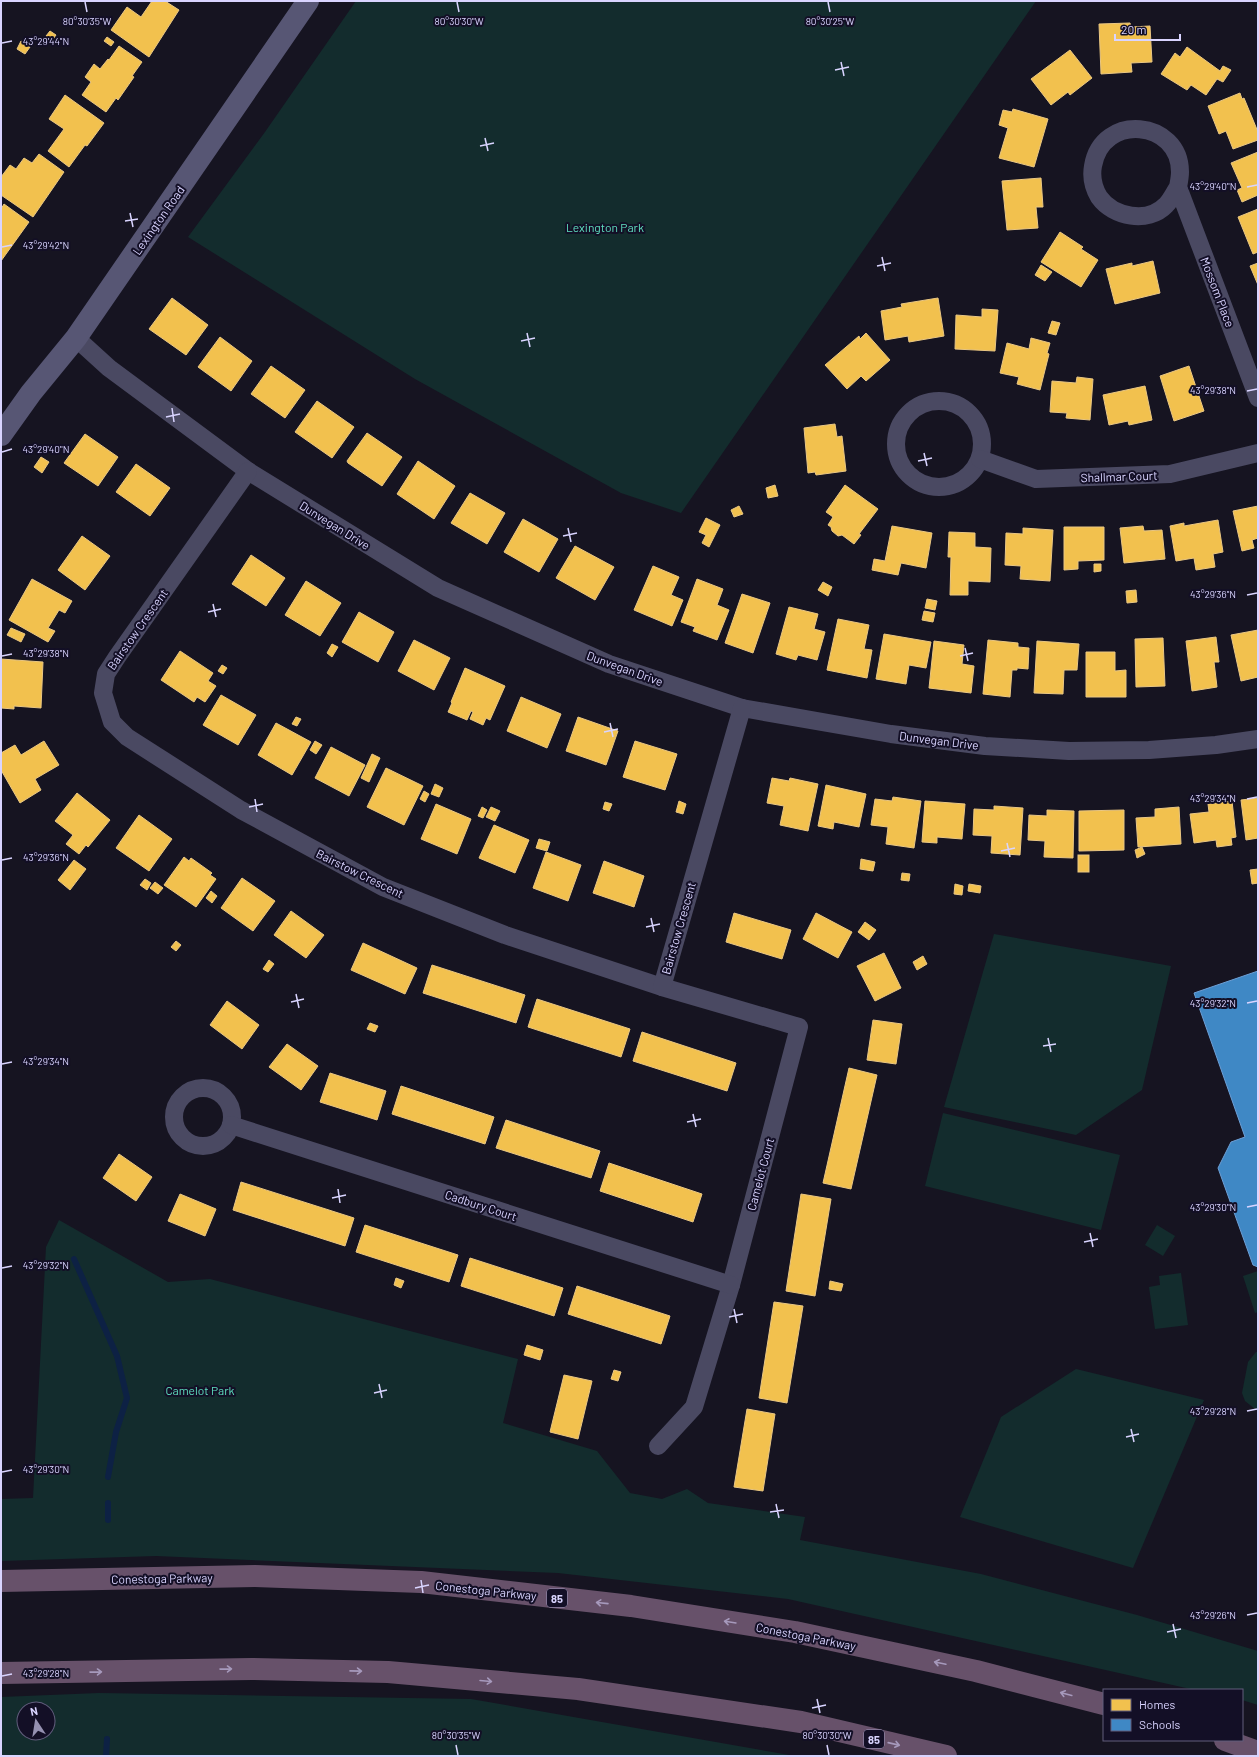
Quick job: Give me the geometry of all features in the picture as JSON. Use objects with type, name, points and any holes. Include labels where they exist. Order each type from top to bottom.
[{"type":"highway","name":"Conestoga Parkway","points":[[1,1581],[255,1576],[421,1582],[631,1606],[794,1632],[976,1670],[1103,1704]]},
{"type":"highway","name":"85","points":[[1,1673],[251,1669],[388,1672],[578,1689],[794,1721],[946,1756]]},
{"type":"highway","points":[[1228,1741],[1258,1752]]},
{"type":"main road","name":"Lexington Road","points":[[1,435],[31,393],[76,338],[308,1]]},
{"type":"street","name":"Mossom Place","points":[[1178,187],[1165,206],[1152,214],[1137,217],[1116,213],[1104,204],[1096,192],[1091,177],[1095,154],[1100,146],[1111,136],[1122,130],[1137,128],[1156,133],[1168,142],[1177,157],[1180,172],[1178,187],[1258,398]]},
{"type":"street","name":"Dunvegan Drive","points":[[76,338],[109,368],[248,471],[438,588],[609,664],[742,708],[891,734],[984,746],[1070,752],[1149,750],[1216,745],[1258,739]]},
{"type":"street","points":[[944,400],[959,405],[971,414],[980,426],[983,450],[980,459],[969,476],[956,484],[941,487],[930,486],[916,481],[906,473],[898,460],[895,446],[899,426],[904,417],[915,407],[929,401],[944,400]]},
{"type":"street","name":"Shallmar Court","points":[[980,459],[1036,479],[1170,474],[1258,453]]},
{"type":"street","name":"Bairstow Crescent","points":[[248,471],[117,656],[106,674],[103,693],[112,722],[127,737],[241,810],[383,887],[504,936],[662,987],[742,708]]},
{"type":"street","name":"Camelot Court","points":[[658,1446],[694,1407],[731,1285],[799,1027],[662,987]]},
{"type":"street","name":"Cadbury Court","points":[[231,1125],[731,1285]]},
{"type":"green space","name":"Lexington Park","points":[[356,1],[1036,1],[681,513],[621,493],[415,379],[188,237],[265,132]]},
{"type":"green space","points":[[994,934],[1171,966],[1142,1090],[1076,1135],[944,1107]]},
{"type":"green space","points":[[943,1113],[1120,1155],[1101,1230],[925,1186]]},
{"type":"green space","name":"Camelot Park","points":[[59,1220],[168,1282],[210,1279],[518,1359],[503,1423],[597,1451],[630,1493],[662,1499],[687,1489],[708,1503],[805,1517],[800,1540],[981,1574],[1137,1615],[1258,1651],[1258,1705],[1243,1700],[1243,1689],[1191,1689],[788,1599],[558,1573],[156,1556],[1,1561],[1,1499],[33,1498],[46,1247]]},
{"type":"green space","points":[[1157,1225],[1175,1236],[1163,1256],[1145,1245]]},
{"type":"green space","points":[[1258,1271],[1258,1312],[1255,1313],[1243,1276]]},
{"type":"green space","points":[[1181,1273],[1188,1325],[1155,1329],[1149,1287],[1160,1285],[1159,1276]]},
{"type":"green space","points":[[1256,1352],[1258,1352],[1258,1408],[1255,1409],[1245,1401],[1242,1393],[1248,1362]]},
{"type":"green space","points":[[1076,1369],[1204,1400],[1133,1568],[960,1517],[1001,1417]]},
{"type":"green space","points":[[99,1693],[471,1699],[795,1756],[1,1756],[1,1697]]},
{"type":"building: Homes","points":[[152,1],[165,1],[179,10],[149,57],[111,30],[127,7],[141,17]]},
{"type":"building: Homes","points":[[1130,23],[1131,27],[1150,26],[1152,62],[1131,63],[1132,72],[1101,74],[1099,24]]},
{"type":"building: Homes","points":[[50,31],[56,35],[52,41],[46,36]]},
{"type":"building: Homes","points":[[107,37],[114,42],[111,46],[104,41]]},
{"type":"building: Homes","points":[[21,41],[30,47],[25,54],[17,49]]},
{"type":"building: Homes","points":[[119,46],[142,62],[132,76],[134,77],[118,100],[116,98],[106,112],[82,95],[91,82],[85,77],[94,64],[100,69],[108,59],[109,60]]},
{"type":"building: Homes","points":[[1187,47],[1220,71],[1223,66],[1231,70],[1223,82],[1217,79],[1206,95],[1191,85],[1187,90],[1161,74],[1175,53],[1180,57]]},
{"type":"building: Homes","points":[[1070,50],[1092,78],[1070,95],[1068,92],[1051,105],[1031,79]]},
{"type":"building: Homes","points":[[1240,93],[1242,99],[1244,98],[1258,132],[1258,140],[1233,149],[1226,131],[1219,134],[1208,106]]},
{"type":"building: Homes","points":[[65,95],[104,123],[69,167],[48,151],[64,129],[49,119]]},
{"type":"building: Homes","points":[[1013,109],[1048,119],[1034,167],[999,158],[1008,128],[999,125],[1003,110],[1012,112]]},
{"type":"building: Homes","points":[[1258,152],[1258,195],[1242,202],[1237,190],[1242,188],[1231,163]]},
{"type":"building: Homes","points":[[39,154],[64,172],[33,217],[1,195],[1,177],[10,165],[16,169],[24,158],[32,163]]},
{"type":"building: Homes","points":[[1041,178],[1043,207],[1036,207],[1038,228],[1007,230],[1002,181]]},
{"type":"building: Homes","points":[[4,204],[29,222],[1,261],[1,209]]},
{"type":"building: Homes","points":[[1258,209],[1258,252],[1253,254],[1238,217]]},
{"type":"building: Homes","points":[[1060,232],[1083,247],[1081,249],[1098,260],[1081,287],[1041,262]]},
{"type":"building: Homes","points":[[1153,261],[1160,293],[1115,304],[1106,269],[1132,263],[1132,266]]},
{"type":"building: Homes","points":[[1258,263],[1258,285],[1250,266]]},
{"type":"building: Homes","points":[[1041,265],[1052,272],[1045,281],[1035,275]]},
{"type":"building: Homes","points":[[172,298],[208,325],[186,355],[149,329]]},
{"type":"building: Homes","points":[[938,298],[944,336],[909,342],[908,336],[885,340],[881,311],[902,307],[901,304]]},
{"type":"building: Homes","points":[[982,309],[998,310],[995,351],[955,349],[956,315],[982,317]]},
{"type":"building: Homes","points":[[1052,321],[1060,323],[1056,335],[1048,333]]},
{"type":"building: Homes","points":[[866,333],[890,360],[866,381],[861,376],[847,389],[825,365],[859,336],[860,339]]},
{"type":"building: Homes","points":[[220,337],[252,361],[231,391],[198,367]]},
{"type":"building: Homes","points":[[1031,338],[1050,343],[1047,353],[1049,354],[1040,390],[1017,384],[1019,377],[1000,373],[1007,343],[1029,349]]},
{"type":"building: Homes","points":[[271,366],[305,390],[285,418],[251,394]]},
{"type":"building: Homes","points":[[1189,366],[1204,411],[1174,421],[1160,376]]},
{"type":"building: Homes","points":[[1077,377],[1093,379],[1090,420],[1066,418],[1067,413],[1050,412],[1052,381],[1076,383]]},
{"type":"building: Homes","points":[[1145,386],[1152,420],[1129,425],[1128,421],[1109,425],[1103,395]]},
{"type":"building: Homes","points":[[317,401],[354,427],[332,458],[295,432]]},
{"type":"building: Homes","points":[[835,424],[837,437],[842,436],[846,471],[816,475],[815,472],[808,473],[804,428]]},
{"type":"building: Homes","points":[[367,433],[402,457],[382,486],[347,461]]},
{"type":"building: Homes","points":[[85,434],[118,457],[98,486],[64,463]]},
{"type":"building: Homes","points":[[41,457],[49,462],[42,473],[34,467]]},
{"type":"building: Homes","points":[[418,461],[455,486],[434,519],[397,494]]},
{"type":"building: Homes","points":[[136,464],[170,488],[150,516],[116,492]]},
{"type":"building: Homes","points":[[775,485],[778,496],[768,498],[766,488]]},
{"type":"building: Homes","points":[[845,485],[878,509],[859,534],[861,535],[854,544],[842,535],[838,536],[832,531],[831,527],[828,525],[833,517],[826,512]]},
{"type":"building: Homes","points":[[470,493],[505,513],[487,544],[451,523]]},
{"type":"building: Homes","points":[[739,506],[743,514],[734,517],[731,510]]},
{"type":"building: Homes","points":[[1258,506],[1258,538],[1252,540],[1254,548],[1242,551],[1233,511]]},
{"type":"building: Homes","points":[[706,518],[720,525],[709,547],[702,543],[706,535],[699,532]]},
{"type":"building: Homes","points":[[523,519],[558,539],[539,572],[504,552]]},
{"type":"building: Homes","points":[[1218,520],[1223,552],[1213,554],[1215,567],[1196,570],[1194,558],[1176,561],[1170,526],[1184,523],[1184,526]]},
{"type":"building: Homes","points":[[892,526],[932,533],[926,568],[901,563],[898,575],[872,570],[874,559],[885,561]]},
{"type":"building: Homes","points":[[1143,526],[1144,531],[1162,530],[1165,559],[1124,563],[1120,528]]},
{"type":"building: Homes","points":[[1064,527],[1104,527],[1104,560],[1078,561],[1078,569],[1064,570]]},
{"type":"building: Homes","points":[[1023,528],[1053,530],[1050,581],[1020,579],[1021,566],[1005,565],[1006,533],[1023,534]]},
{"type":"building: Homes","points":[[949,532],[975,533],[975,547],[991,548],[990,582],[968,581],[968,595],[950,595],[951,557],[948,557]]},
{"type":"building: Homes","points":[[82,536],[110,556],[85,590],[58,570]]},
{"type":"building: Homes","points":[[575,546],[614,567],[595,600],[556,578]]},
{"type":"building: Homes","points":[[251,555],[285,578],[266,606],[232,584]]},
{"type":"building: Homes","points":[[1094,564],[1101,564],[1101,571],[1094,572]]},
{"type":"building: Homes","points":[[653,566],[679,577],[671,595],[683,600],[672,626],[634,610]]},
{"type":"building: Homes","points":[[32,579],[72,601],[65,613],[59,610],[48,628],[55,631],[48,642],[9,620]]},
{"type":"building: Homes","points":[[697,579],[723,589],[717,605],[729,610],[717,640],[693,631],[695,627],[681,622]]},
{"type":"building: Homes","points":[[306,581],[341,603],[320,636],[285,615]]},
{"type":"building: Homes","points":[[823,582],[832,587],[828,596],[818,590]]},
{"type":"building: Homes","points":[[1136,590],[1137,602],[1127,603],[1126,591]]},
{"type":"building: Homes","points":[[742,594],[770,603],[753,653],[725,643]]},
{"type":"building: Homes","points":[[927,599],[937,601],[935,610],[925,608]]},
{"type":"building: Homes","points":[[789,607],[818,614],[814,629],[825,632],[817,660],[798,655],[796,660],[776,654]]},
{"type":"building: Homes","points":[[924,611],[935,613],[933,622],[922,620]]},
{"type":"building: Homes","points":[[359,612],[394,632],[378,662],[342,642]]},
{"type":"building: Homes","points":[[838,619],[869,625],[864,649],[872,650],[867,678],[827,670]]},
{"type":"building: Homes","points":[[11,628],[25,634],[21,642],[7,635]]},
{"type":"building: Homes","points":[[1258,630],[1258,677],[1241,681],[1231,635]]},
{"type":"building: Homes","points":[[884,634],[931,642],[926,668],[909,665],[906,684],[876,679]]},
{"type":"building: Homes","points":[[1216,637],[1219,662],[1214,662],[1217,687],[1192,691],[1186,641]]},
{"type":"building: Homes","points":[[1163,638],[1165,686],[1136,687],[1135,639]]},
{"type":"building: Homes","points":[[414,640],[450,658],[434,690],[398,671]]},
{"type":"building: Homes","points":[[988,640],[1018,643],[1018,647],[1029,648],[1028,669],[1017,668],[1017,670],[1012,670],[1010,697],[983,694]]},
{"type":"building: Homes","points":[[934,641],[964,645],[962,664],[974,666],[971,693],[929,688]]},
{"type":"building: Homes","points":[[1037,641],[1079,644],[1077,670],[1064,670],[1063,694],[1034,693]]},
{"type":"building: Homes","points":[[332,644],[338,647],[332,657],[327,653]]},
{"type":"building: Homes","points":[[180,651],[213,673],[208,681],[216,686],[205,702],[197,697],[194,702],[161,680]]},
{"type":"building: Homes","points":[[1086,652],[1115,652],[1115,671],[1126,670],[1126,697],[1086,697]]},
{"type":"building: Homes","points":[[1,659],[43,662],[41,708],[14,706],[14,709],[1,708]]},
{"type":"building: Homes","points":[[222,665],[227,668],[223,674],[218,671]]},
{"type":"building: Homes","points":[[465,668],[505,686],[490,720],[486,718],[483,725],[470,719],[473,712],[471,711],[467,720],[448,712]]},
{"type":"building: Homes","points":[[221,695],[256,715],[238,745],[203,725]]},
{"type":"building: Homes","points":[[521,697],[561,714],[547,748],[507,731]]},
{"type":"building: Homes","points":[[296,717],[301,719],[297,726],[292,724]]},
{"type":"building: Homes","points":[[578,717],[618,731],[606,765],[566,751]]},
{"type":"building: Homes","points":[[276,723],[311,742],[292,775],[258,755]]},
{"type":"building: Homes","points":[[44,741],[59,765],[35,779],[41,790],[20,803],[1,770],[1,753],[15,745],[21,755]]},
{"type":"building: Homes","points":[[315,741],[322,745],[316,754],[310,750]]},
{"type":"building: Homes","points":[[635,741],[677,754],[665,790],[623,777]]},
{"type":"building: Homes","points":[[331,747],[365,765],[349,796],[315,778]]},
{"type":"building: Homes","points":[[372,754],[380,758],[369,782],[361,778]]},
{"type":"building: Homes","points":[[386,768],[423,786],[404,825],[367,807]]},
{"type":"building: Homes","points":[[772,778],[789,781],[790,778],[818,784],[808,831],[780,825],[784,806],[767,803]]},
{"type":"building: Homes","points":[[435,784],[443,788],[439,797],[431,794]]},
{"type":"building: Homes","points":[[826,785],[866,794],[859,827],[834,822],[833,829],[818,826]]},
{"type":"building: Homes","points":[[424,791],[429,794],[425,802],[420,799]]},
{"type":"building: Homes","points":[[77,793],[110,820],[88,847],[86,845],[79,854],[66,844],[73,835],[55,821]]},
{"type":"building: Homes","points":[[893,797],[921,801],[914,848],[886,844],[888,827],[871,825],[875,799],[892,801]]},
{"type":"building: Homes","points":[[1258,798],[1258,838],[1246,840],[1241,800]]},
{"type":"building: Homes","points":[[679,801],[686,804],[683,814],[676,812]]},
{"type":"building: Homes","points":[[925,801],[965,804],[962,839],[937,837],[937,843],[922,842]]},
{"type":"building: Homes","points":[[1232,801],[1236,837],[1231,838],[1232,845],[1217,847],[1216,840],[1194,843],[1190,814],[1209,812],[1208,804]]},
{"type":"building: Homes","points":[[605,802],[612,804],[609,811],[603,809]]},
{"type":"building: Homes","points":[[436,804],[471,819],[457,854],[421,839]]},
{"type":"building: Homes","points":[[994,806],[1023,808],[1020,855],[991,853],[992,836],[973,835],[974,809],[994,810]]},
{"type":"building: Homes","points":[[482,807],[487,810],[483,818],[478,816]]},
{"type":"building: Homes","points":[[491,807],[500,811],[495,821],[486,817]]},
{"type":"building: Homes","points":[[1179,807],[1181,844],[1138,847],[1136,818],[1155,817],[1155,809]]},
{"type":"building: Homes","points":[[1047,810],[1074,811],[1073,858],[1044,857],[1045,841],[1028,840],[1029,815],[1047,816]]},
{"type":"building: Homes","points":[[1124,810],[1124,850],[1079,851],[1079,811]]},
{"type":"building: Homes","points":[[139,815],[172,839],[149,871],[116,848]]},
{"type":"building: Homes","points":[[494,825],[529,840],[515,873],[479,858]]},
{"type":"building: Homes","points":[[539,839],[550,842],[547,851],[536,848]]},
{"type":"building: Homes","points":[[1142,847],[1145,854],[1137,858],[1135,850]]},
{"type":"building: Homes","points":[[546,852],[581,865],[568,901],[533,888]]},
{"type":"building: Homes","points":[[1078,855],[1089,855],[1089,872],[1078,872]]},
{"type":"building: Homes","points":[[184,857],[189,861],[191,858],[212,873],[210,875],[216,879],[196,907],[164,885]]},
{"type":"building: Homes","points":[[861,859],[875,862],[873,871],[860,869]]},
{"type":"building: Homes","points":[[74,860],[86,869],[70,890],[58,880]]},
{"type":"building: Homes","points":[[604,861],[644,876],[634,907],[593,893]]},
{"type":"building: Homes","points":[[1258,869],[1258,883],[1252,884],[1250,870]]},
{"type":"building: Homes","points":[[902,873],[910,874],[909,881],[901,880]]},
{"type":"building: Homes","points":[[242,878],[275,901],[253,931],[221,908]]},
{"type":"building: Homes","points":[[145,879],[151,883],[147,890],[140,885]]},
{"type":"building: Homes","points":[[155,882],[163,888],[158,894],[150,888]]},
{"type":"building: Homes","points":[[955,884],[963,886],[962,895],[954,894]]},
{"type":"building: Homes","points":[[969,884],[981,886],[980,893],[968,891]]},
{"type":"building: Homes","points":[[211,891],[217,896],[212,903],[206,898]]},
{"type":"building: Homes","points":[[291,911],[324,935],[306,958],[274,935]]},
{"type":"building: Homes","points":[[734,913],[791,930],[782,959],[726,942]]},
{"type":"building: Homes","points":[[816,913],[852,932],[838,958],[803,939]]},
{"type":"building: Homes","points":[[865,922],[876,930],[869,940],[858,932]]},
{"type":"building: Homes","points":[[176,941],[181,945],[176,951],[171,947]]},
{"type":"building: Homes","points":[[363,943],[417,968],[405,994],[351,970]]},
{"type":"building: Homes","points":[[884,953],[901,988],[875,1001],[857,966]]},
{"type":"building: Homes","points":[[923,956],[927,964],[917,970],[913,962]]},
{"type":"building: Homes","points":[[269,960],[274,964],[268,972],[263,969]]},
{"type":"building: Homes","points":[[432,965],[525,995],[516,1023],[423,993]]},
{"type":"building: Homes","points":[[537,999],[630,1029],[621,1057],[528,1027]]},
{"type":"building: Homes","points":[[227,1001],[259,1025],[242,1049],[210,1025]]},
{"type":"building: Homes","points":[[873,1020],[902,1024],[896,1064],[867,1060]]},
{"type":"building: Homes","points":[[370,1023],[378,1026],[375,1032],[367,1029]]},
{"type":"building: Homes","points":[[642,1032],[736,1063],[727,1091],[633,1061]]},
{"type":"building: Homes","points":[[287,1044],[318,1066],[301,1090],[269,1067]]},
{"type":"building: Homes","points":[[849,1068],[877,1075],[851,1189],[823,1183]]},
{"type":"building: Homes","points":[[330,1073],[386,1091],[377,1120],[320,1102]]},
{"type":"building: Homes","points":[[401,1086],[494,1117],[485,1144],[392,1114]]},
{"type":"building: Homes","points":[[506,1120],[600,1151],[591,1178],[496,1148]]},
{"type":"building: Homes","points":[[119,1154],[152,1177],[136,1201],[103,1178]]},
{"type":"building: Homes","points":[[609,1163],[702,1194],[693,1222],[600,1191]]},
{"type":"building: Homes","points":[[241,1182],[354,1218],[345,1246],[233,1210]]},
{"type":"building: Homes","points":[[180,1194],[216,1209],[205,1236],[168,1221]]},
{"type":"building: Homes","points":[[801,1194],[831,1199],[815,1296],[786,1291]]},
{"type":"building: Homes","points":[[365,1225],[458,1255],[449,1282],[356,1252]]},
{"type":"building: Homes","points":[[470,1258],[563,1288],[554,1316],[461,1286]]},
{"type":"building: Homes","points":[[396,1278],[404,1281],[401,1288],[394,1285]]},
{"type":"building: Homes","points":[[830,1281],[843,1284],[841,1291],[829,1289]]},
{"type":"building: Homes","points":[[577,1286],[670,1316],[661,1344],[568,1314]]},
{"type":"building: Homes","points":[[774,1302],[803,1306],[787,1403],[759,1398]]},
{"type":"building: Homes","points":[[527,1345],[543,1350],[540,1360],[524,1355]]},
{"type":"building: Homes","points":[[614,1370],[621,1372],[618,1381],[611,1379]]},
{"type":"building: Homes","points":[[564,1375],[592,1381],[578,1439],[550,1432]]},
{"type":"building: Homes","points":[[747,1409],[775,1414],[763,1491],[734,1487]]},
{"type":"building: Schools","points":[[1258,971],[1258,1267],[1253,1265],[1218,1168],[1231,1142],[1245,1137],[1194,993]]},
{"type":"waterway","points":[[74,1259],[117,1356],[127,1398],[116,1432],[108,1477]]},
{"type":"waterway","points":[[108,1503],[108,1520]]},
{"type":"waterway","points":[[106,1756],[107,1739]]}]
